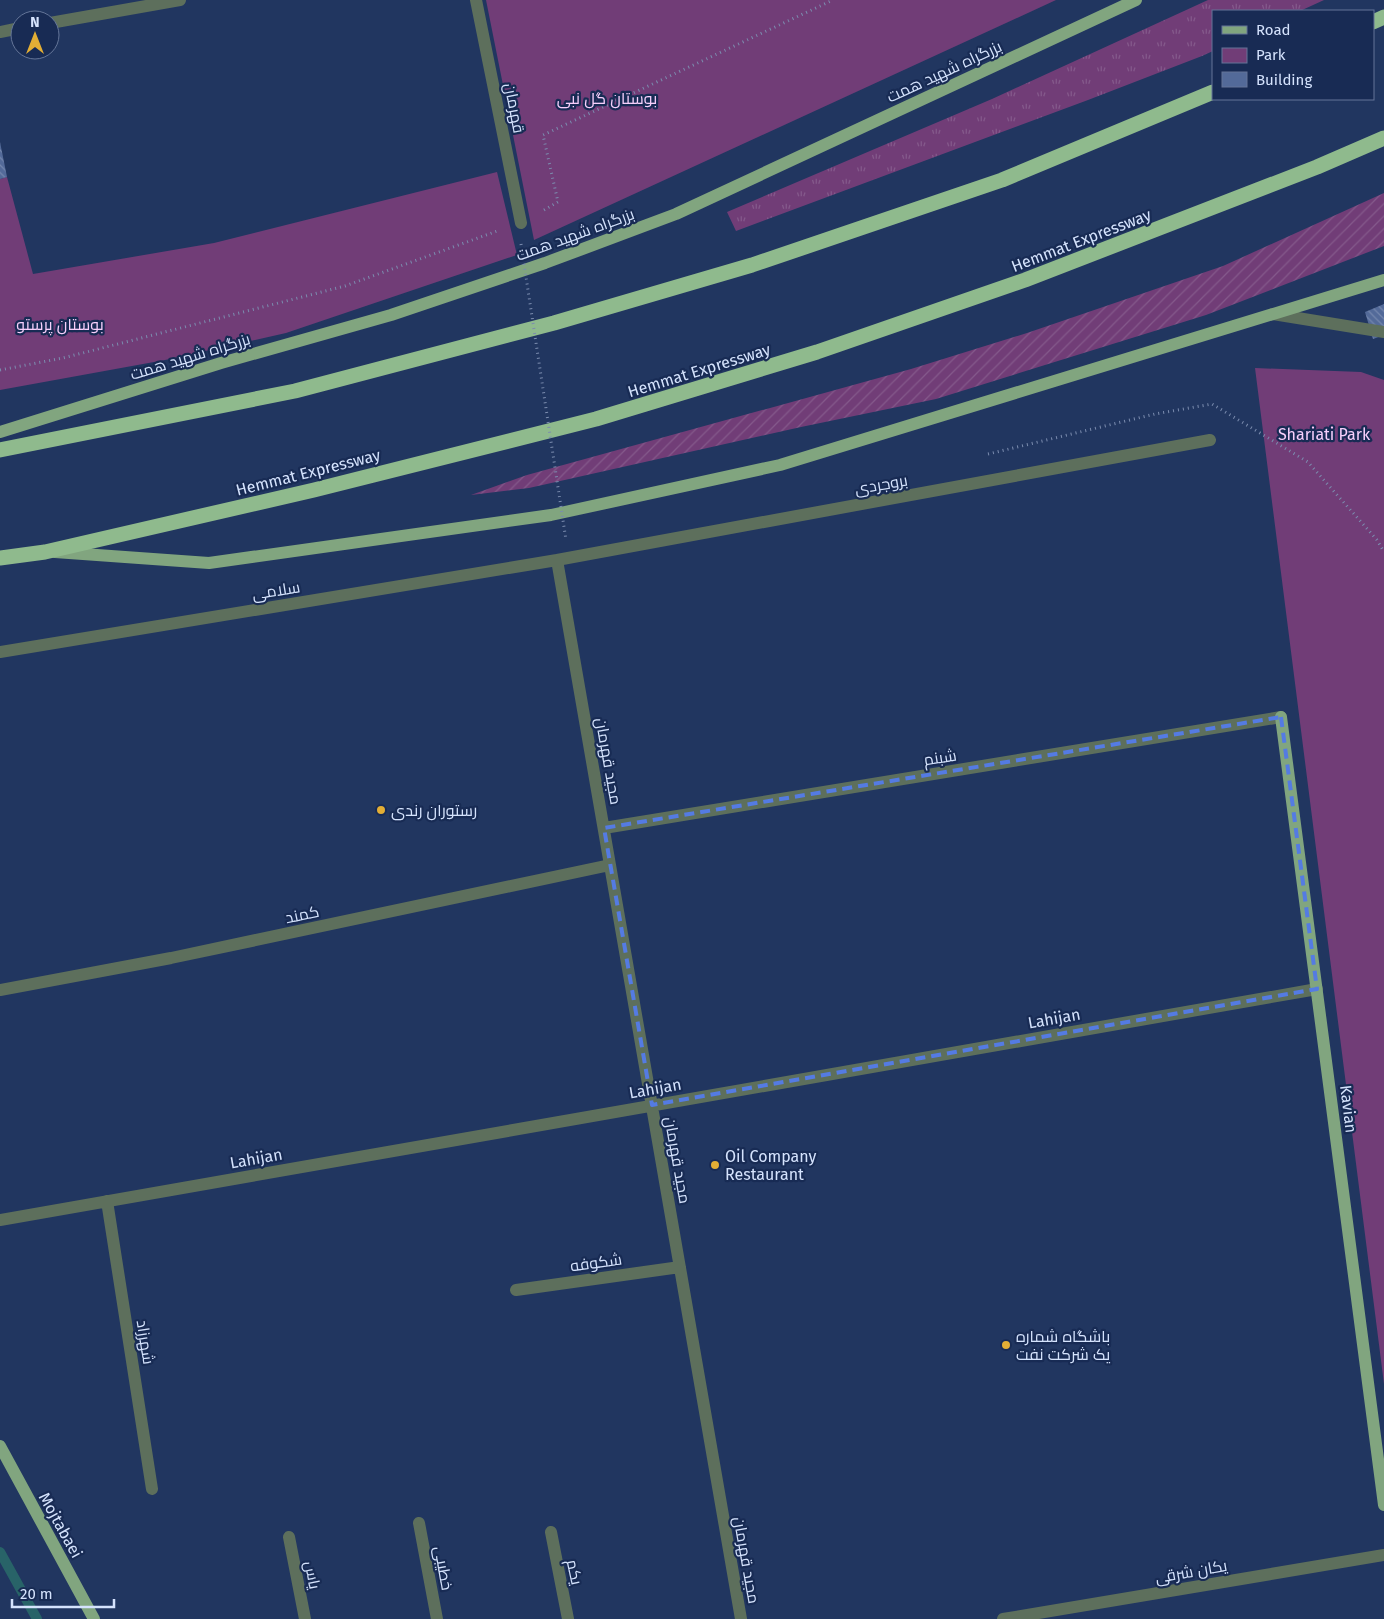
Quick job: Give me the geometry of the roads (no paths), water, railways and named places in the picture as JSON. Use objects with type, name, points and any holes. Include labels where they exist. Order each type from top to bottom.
[{"type":"highway","points":[[0,450],[295,392],[554,324],[733,271],[1002,180],[1212,92]]},
{"type":"highway","name":"Hemmat Expressway","points":[[0,558],[46,552],[314,490],[596,419],[817,352],[1025,280],[1316,167],[1384,138]]},
{"type":"main road","name":"بزرگراه شهید همت","points":[[0,432],[221,363],[391,315],[544,263],[676,214],[1136,0]]},
{"type":"main road","points":[[46,552],[209,563],[552,516],[780,464],[1384,280]]},
{"type":"main road","name":"Kavian","points":[[1281,717],[1384,1505]]},
{"type":"main road","name":"Mojtabaei","points":[[0,1446],[94,1619]]},
{"type":"street","points":[[60,21],[151,2],[180,0]]},
{"type":"street","name":"قهرمان","points":[[476,0],[522,223]]},
{"type":"street","points":[[1273,314],[1384,332]]},
{"type":"street","name":"بروجردی","points":[[558,560],[1210,440]]},
{"type":"street","name":"سلامی","points":[[0,652],[558,560]]},
{"type":"street","name":"مجید قهرمان","points":[[558,560],[741,1619]]},
{"type":"street","name":"شبنم","points":[[604,828],[1281,717]]},
{"type":"street","name":"کمند","points":[[0,990],[172,958],[610,865]]},
{"type":"street","name":"Lahijan","points":[[0,1220],[1316,989]]},
{"type":"street","name":"شهرزاد","points":[[107,1201],[152,1488]]},
{"type":"street","name":"شکوفه","points":[[516,1290],[680,1266]]},
{"type":"street","name":"خطیبی","points":[[419,1522],[437,1619]]},
{"type":"street","name":"یکم","points":[[550,1532],[568,1619]]},
{"type":"street","name":"یاس","points":[[289,1537],[305,1619]]},
{"type":"street","name":"یکان شرقی","points":[[1002,1619],[1384,1555]]},
{"type":"waterway","points":[[0,1552],[37,1619]]},
{"type":"place","name":"رستوران رندی","points":[[381,810]]},
{"type":"place","name":"Oil Company Restaurant","points":[[715,1165]]},
{"type":"place","name":"باشگاه شماره یک شرکت نفت","points":[[1006,1345]]},
{"type":"park label","name":"بوستان گل نبی","points":[[607,98]]},
{"type":"park label","name":"بوستان پرستو","points":[[60,324]]},
{"type":"park label","name":"Shariati Park","points":[[1324,434]]}]
